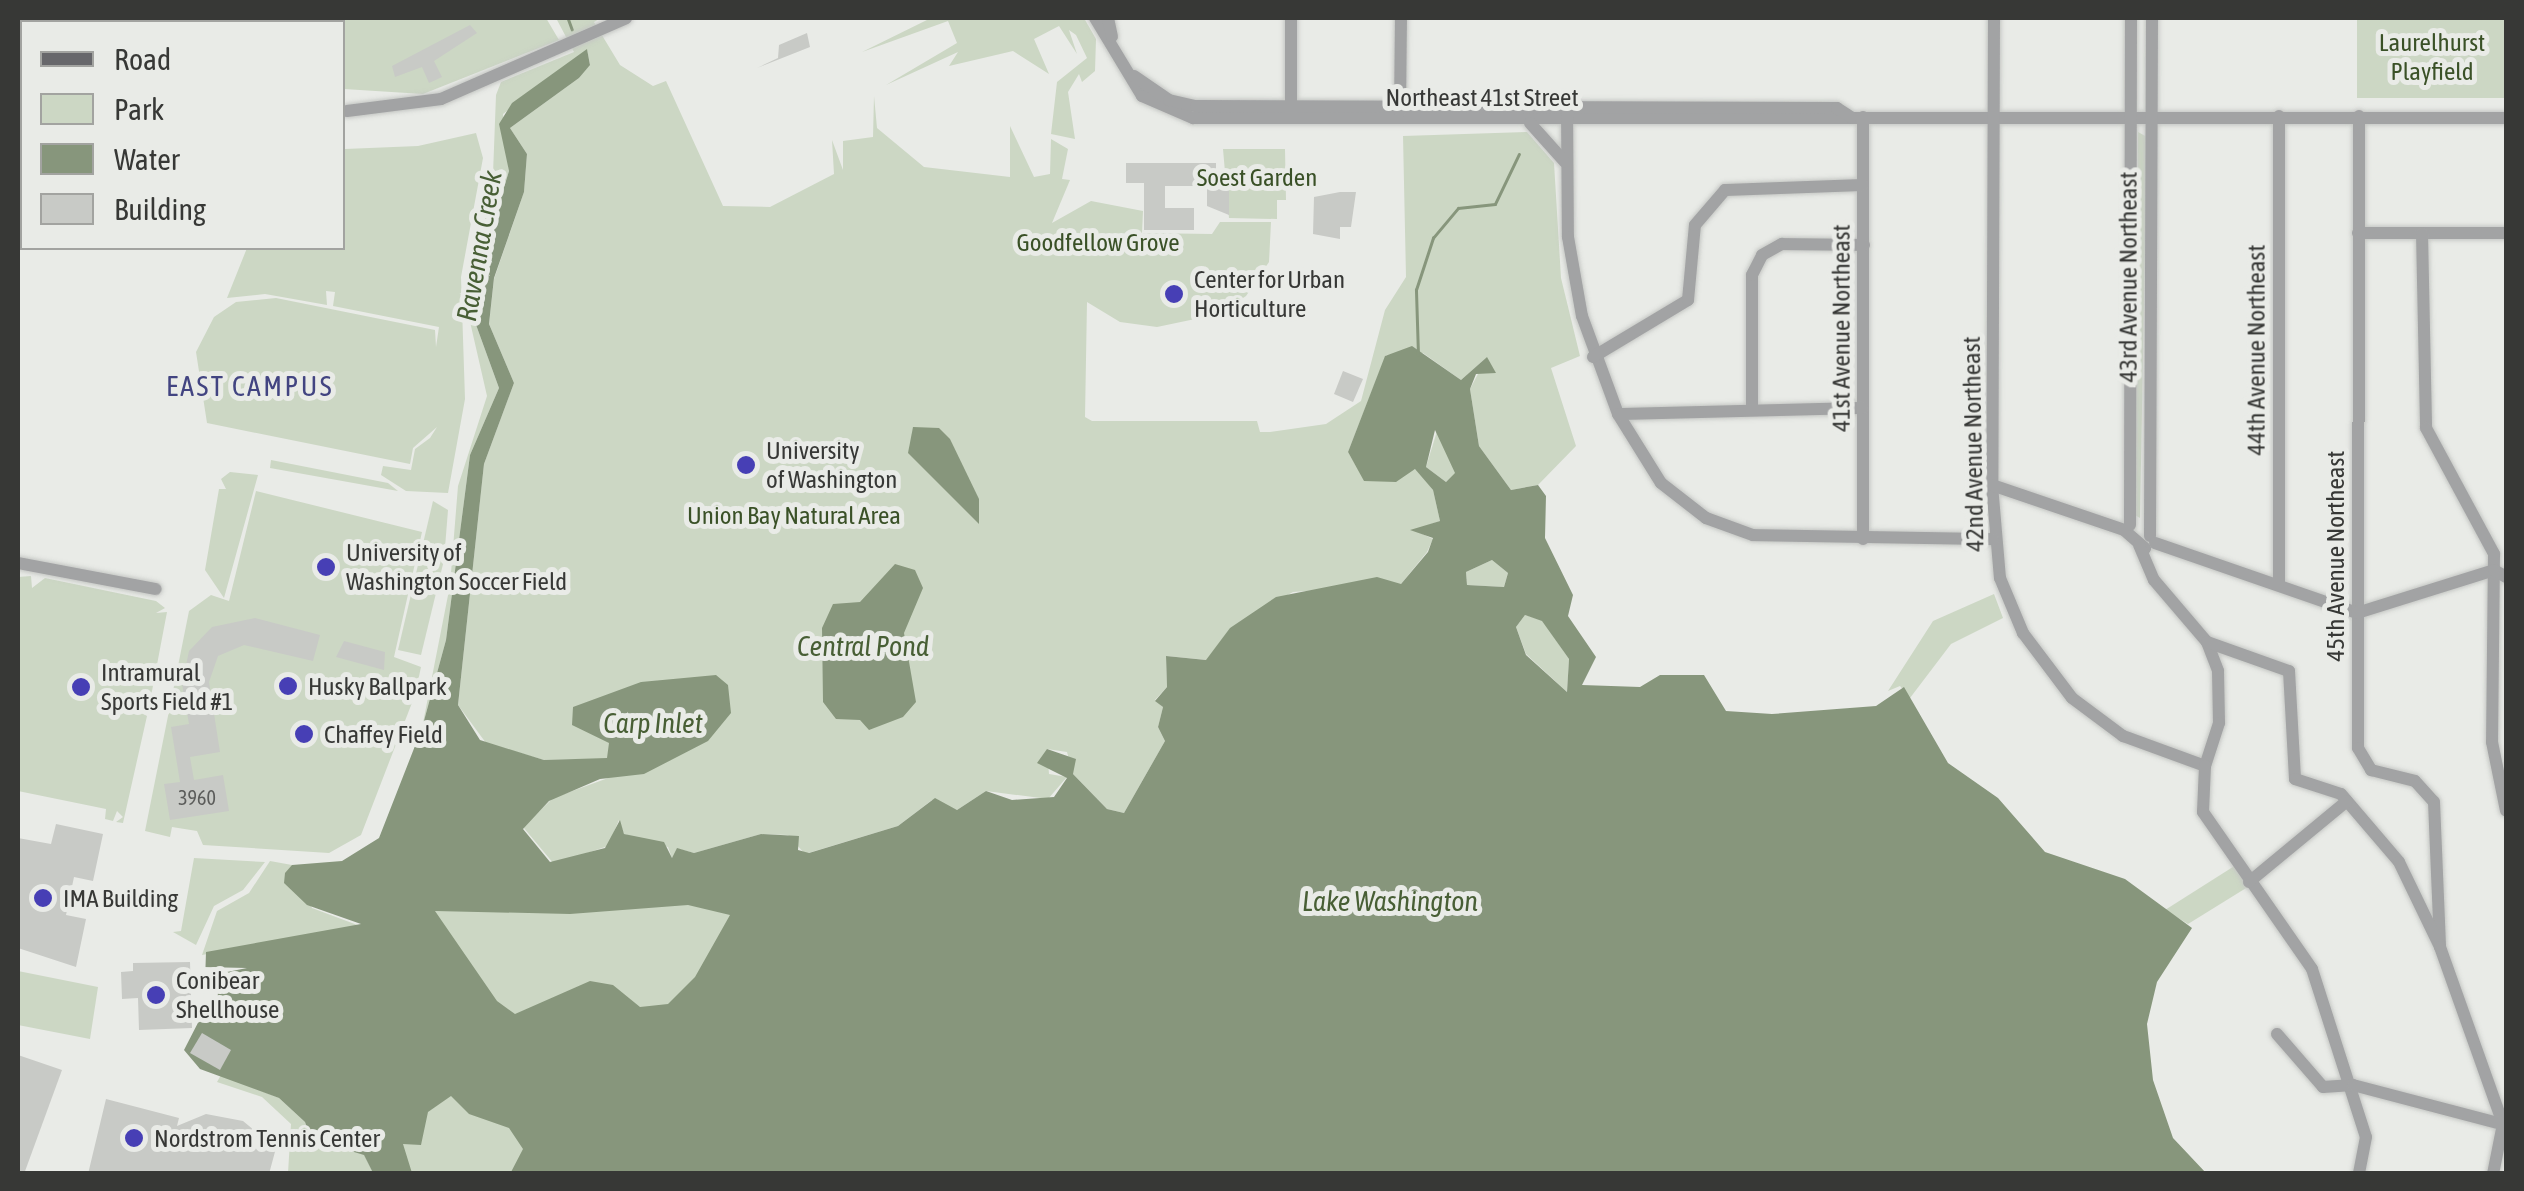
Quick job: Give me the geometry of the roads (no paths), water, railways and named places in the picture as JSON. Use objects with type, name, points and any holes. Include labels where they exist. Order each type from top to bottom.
[{"type":"street","points":[[347,110],[441,99],[626,18]]},
{"type":"street","points":[[1095,18],[1112,37]]},
{"type":"street","points":[[1108,18],[1112,37]]},
{"type":"street","points":[[1291,113],[1292,18]]},
{"type":"street","points":[[1400,113],[1401,18]]},
{"type":"street","name":"42nd Avenue Northeast","points":[[1994,18],[1993,539],[2023,633],[2072,698],[2123,736],[2205,766]]},
{"type":"street","name":"43rd Avenue Northeast","points":[[2127,528],[2131,18]]},
{"type":"street","name":"43rd Avenue Northeast","points":[[2152,18],[2148,541],[2154,580],[2208,642]]},
{"type":"street","name":"Northeast 41st Street","points":[[1112,37],[1142,96],[1174,115],[1837,108],[1857,117],[2506,118]]},
{"type":"street","name":"Northeast 41st Street","points":[[1400,113],[1523,120],[1567,113]]},
{"type":"street","points":[[1567,113],[1573,274],[1594,356],[1618,414],[1661,482],[1706,518],[1770,538],[1993,539]]},
{"type":"street","name":"44th Avenue Northeast","points":[[2279,116],[2279,584]]},
{"type":"street","name":"45th Avenue Northeast","points":[[2359,116],[2359,754],[2371,770],[2421,784],[2434,802],[2440,947]]},
{"type":"street","name":"41st Avenue Northeast","points":[[1857,117],[1864,184],[1864,540]]},
{"type":"street","points":[[1523,120],[1547,133],[1568,169]]},
{"type":"street","points":[[1594,356],[1688,300],[1695,225],[1725,190],[1864,184]]},
{"type":"street","points":[[2358,233],[2506,233]]},
{"type":"street","points":[[2422,233],[2426,428],[2490,540],[2500,573],[2492,742],[2506,811]]},
{"type":"street","points":[[1752,408],[1752,276],[1762,255],[1782,244],[1864,245]]},
{"type":"street","points":[[1618,414],[1863,408]]},
{"type":"street","points":[[1992,485],[2127,528],[2148,541],[2358,612],[2500,573]]},
{"type":"street","points":[[18,563],[156,589]]},
{"type":"street","points":[[2359,1174],[2367,1142],[2353,1084],[2312,969],[2203,812],[2205,766],[2220,708],[2208,642],[2290,671],[2293,774],[2304,787],[2333,789],[2347,800],[2398,862],[2440,947],[2505,1125],[2494,1174]]},
{"type":"street","points":[[2249,882],[2347,800]]},
{"type":"street","points":[[2277,1034],[2323,1086],[2353,1084],[2505,1125]]},
{"type":"water","name":"Lake Washington","points":[[587,49],[590,65],[579,78],[510,128],[527,154],[524,192],[494,278],[489,324],[514,383],[484,464],[458,705],[480,740],[544,760],[607,758],[609,743],[572,725],[573,707],[641,682],[716,675],[728,685],[731,713],[708,741],[644,774],[600,779],[549,801],[523,829],[550,862],[605,848],[620,820],[624,834],[664,842],[672,858],[677,848],[694,853],[761,834],[799,836],[798,850],[809,853],[898,826],[935,798],[957,810],[986,791],[1012,800],[1054,797],[1067,778],[1037,763],[1047,749],[1076,759],[1073,774],[1107,809],[1124,813],[1165,741],[1158,727],[1163,707],[1155,701],[1167,687],[1166,656],[1206,660],[1230,628],[1276,597],[1377,577],[1401,584],[1428,552],[1433,538],[1410,530],[1440,521],[1433,490],[1415,469],[1396,482],[1364,481],[1348,452],[1385,356],[1412,346],[1461,380],[1487,357],[1496,373],[1476,374],[1470,389],[1479,446],[1511,490],[1538,485],[1546,496],[1545,538],[1573,595],[1568,616],[1596,657],[1582,685],[1640,687],[1660,675],[1704,675],[1726,711],[1772,714],[1876,706],[1904,687],[1948,763],[1998,798],[2045,852],[2125,879],[2192,928],[2157,982],[2147,1024],[2153,1080],[2173,1138],[2206,1173],[510,1174],[523,1149],[509,1128],[469,1114],[451,1096],[428,1112],[421,1145],[403,1144],[412,1173],[373,1173],[364,1155],[311,1139],[305,1122],[279,1098],[200,1069],[184,1050],[204,1011],[206,952],[361,924],[307,905],[284,883],[285,873],[292,865],[342,861],[379,838],[422,728],[446,640],[470,455],[499,388],[475,322],[480,266],[509,171],[499,124],[512,103]],"holes":[[[1435,430],[1455,473],[1446,482],[1426,467]],[[1492,560],[1508,573],[1504,587],[1467,585],[1466,572]],[[1525,615],[1542,621],[1569,659],[1567,692],[1526,655],[1516,627]],[[688,905],[730,915],[695,977],[668,1004],[640,1007],[613,985],[590,981],[515,1014],[497,1001],[435,911],[570,914]]]},
{"type":"water","points":[[913,427],[939,428],[950,439],[979,499],[979,524],[908,453]]},
{"type":"water","name":"Central Pond","points":[[895,564],[915,570],[923,588],[904,633],[916,702],[903,717],[869,730],[860,720],[836,719],[823,702],[822,628],[833,604],[860,602]]},
{"type":"waterway","name":"Ravenna Creek","points":[[568,18],[572,29]]},
{"type":"waterway","points":[[1418,355],[1416,290],[1433,238],[1458,208],[1495,204],[1519,154]]},
{"type":"place","name":"Center for Urban Horticulture","points":[[1174,294]]},
{"type":"place","name":"University of Washington","points":[[746,465]]},
{"type":"place","name":"University of Washington Soccer Field","points":[[326,567]]},
{"type":"place","name":"Husky Ballpark","points":[[288,686]]},
{"type":"place","name":"Intramural Sports Field #1","points":[[81,687]]},
{"type":"place","name":"Chaffey Field","points":[[304,734]]},
{"type":"place","name":"IMA Building","points":[[43,898]]},
{"type":"place","name":"Conibear Shellhouse","points":[[156,995]]},
{"type":"place","name":"Nordstrom Tennis Center","points":[[134,1138]]},
{"type":"district","name":"EAST CAMPUS","points":[[250,386]]},
{"type":"park label","name":"Laurelhurst Playfield","points":[[2432,58]]},
{"type":"park label","name":"Soest Garden","points":[[1257,177]]},
{"type":"park label","name":"Goodfellow Grove","points":[[1098,242]]},
{"type":"park label","name":"Union Bay Natural Area","points":[[794,515]]},
{"type":"water label","name":"Carp Inlet","points":[[653,723]]}]
